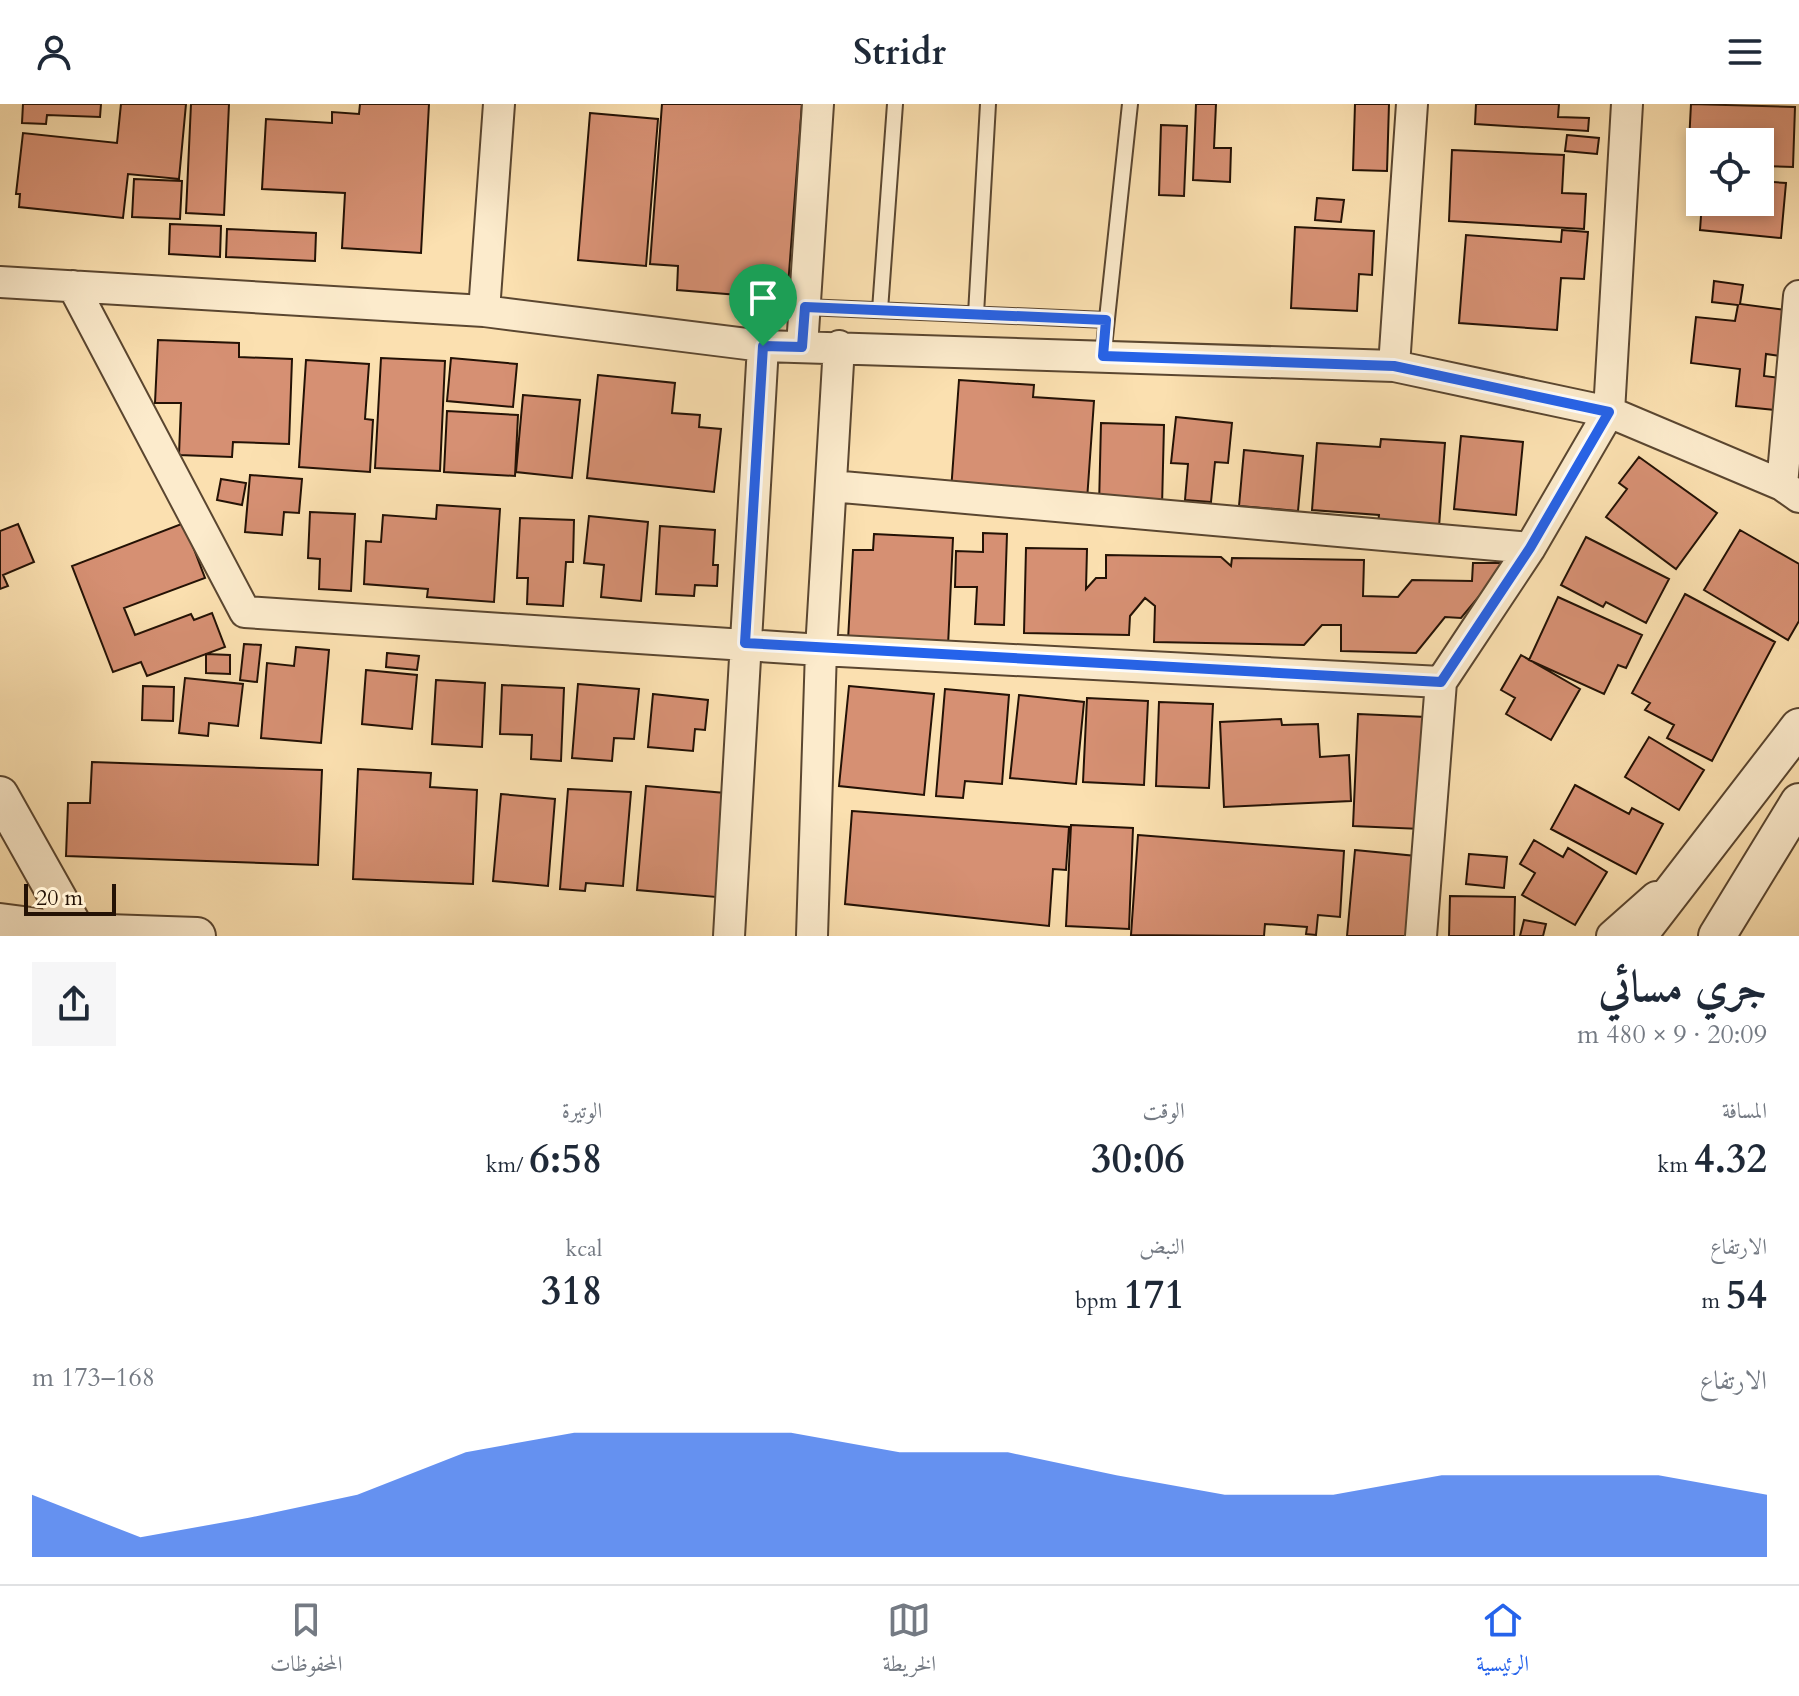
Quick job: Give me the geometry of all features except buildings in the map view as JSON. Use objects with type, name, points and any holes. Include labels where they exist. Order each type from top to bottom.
[{"type":"street","points":[[484,311],[499,104]]},
{"type":"street","points":[[802,347],[818,104]]},
{"type":"street","points":[[1394,366],[1412,104]]},
{"type":"street","points":[[1421,936],[1441,682],[1530,548],[1609,412],[1627,104]]},
{"type":"street","points":[[0,282],[484,311],[763,346],[839,346],[1394,366],[1609,412],[1790,491],[1799,296]]},
{"type":"street","points":[[73,286],[245,612],[821,650],[1441,682]]},
{"type":"street","points":[[729,936],[763,346]]},
{"type":"street","points":[[812,936],[821,650],[839,346]]},
{"type":"street","points":[[831,486],[1530,548]]},
{"type":"street","points":[[1638,936],[1799,727]]},
{"type":"street","points":[[1717,936],[1799,802]]},
{"type":"street","points":[[4,817],[77,932]]},
{"type":"street","points":[[1612,936],[1691,867]]},
{"type":"street","points":[[0,922],[77,932],[197,936]]},
{"type":"lane","points":[[880,310],[895,104]]},
{"type":"lane","points":[[976,314],[988,104]]},
{"type":"lane","points":[[1103,356],[1130,104]]},
{"type":"lane","points":[[805,307],[1106,320]]},
{"type":"route","points":[[805,307],[1106,320],[1103,356],[1394,366],[1609,412],[1530,548],[1441,682],[821,650],[745,643],[763,346],[802,347],[805,307]]}]
